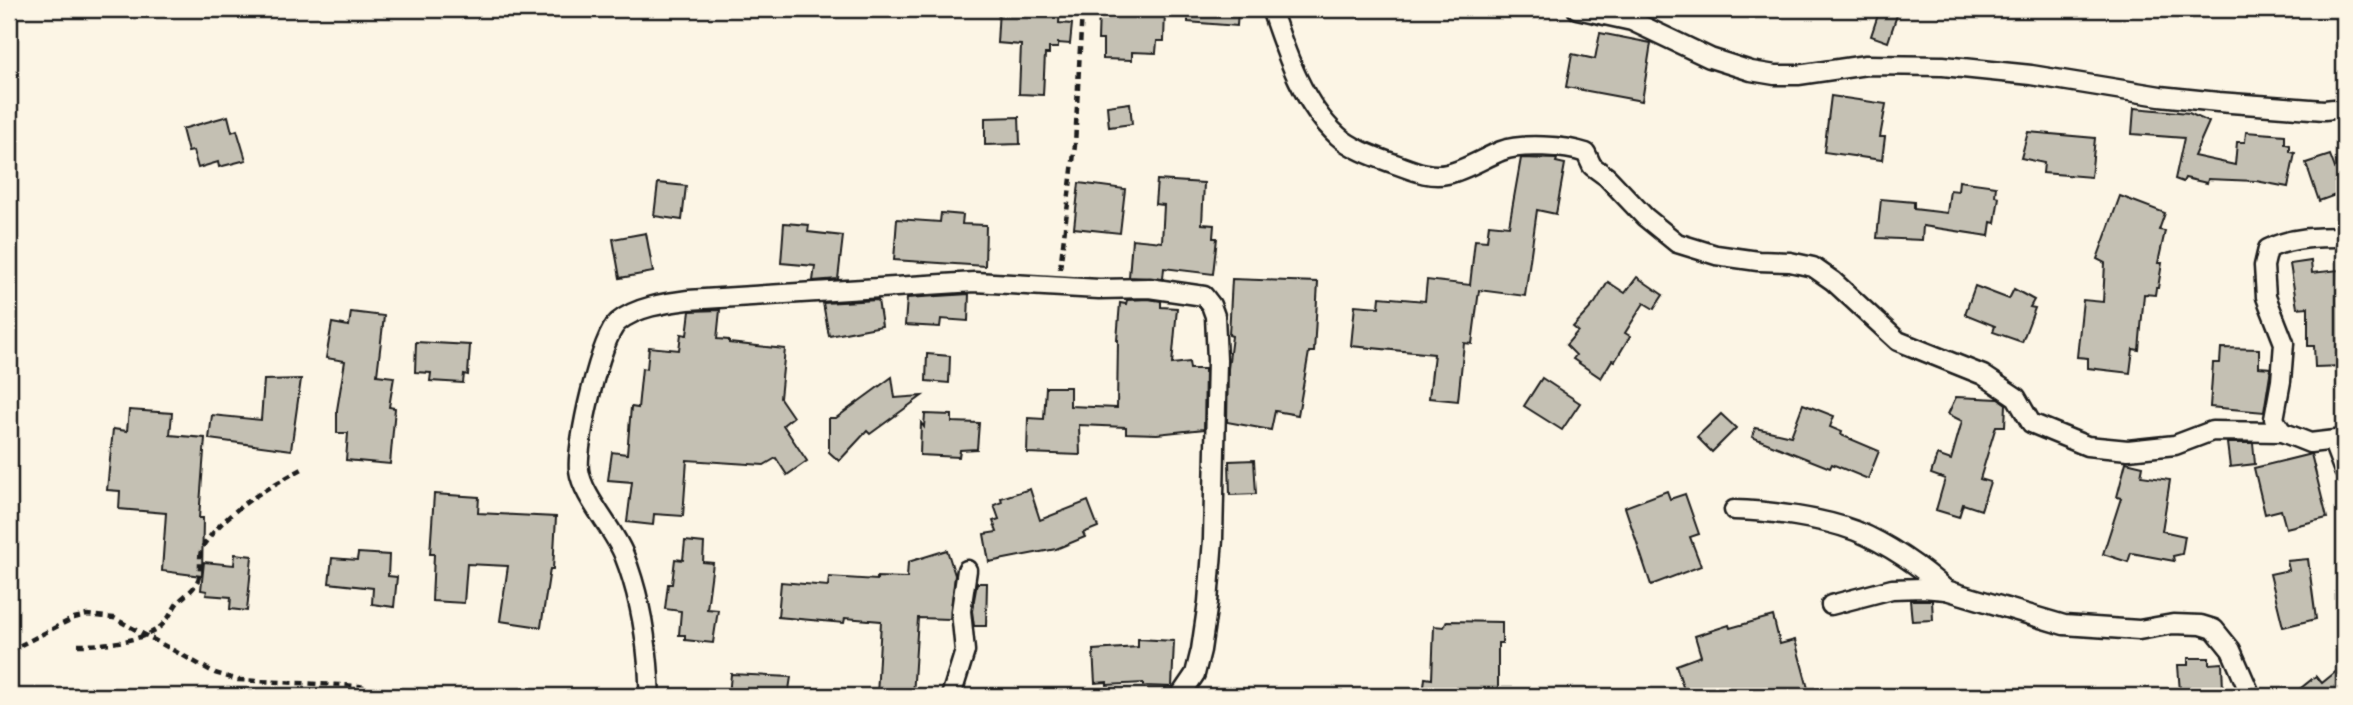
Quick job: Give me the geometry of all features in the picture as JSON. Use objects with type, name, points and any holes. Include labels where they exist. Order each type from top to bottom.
[{"type":"street","points":[[1271,9],[1287,56],[1319,116],[1339,138],[1374,157],[1417,173],[1434,175],[1448,174],[1505,149],[1573,149],[1586,153],[1592,166],[1607,177],[1645,217],[1677,243],[1716,255],[1790,262],[1813,267],[1833,281],[1898,341],[1983,375],[2016,397],[2031,423],[2087,446],[2128,450],[2175,445],[2212,431],[2282,432],[2310,443],[2339,440],[2344,471]]},
{"type":"street","points":[[1577,9],[1632,20],[1710,58],[1751,71],[1775,75],[1798,75],[1866,65],[1943,66],[2031,75],[2218,103],[2324,110],[2344,108]]},
{"type":"street","points":[[2282,432],[2274,419],[2284,343],[2266,297],[2264,265],[2268,249],[2279,244],[2317,237],[2344,237]]},
{"type":"street","points":[[650,696],[648,663],[638,604],[624,556],[614,534],[583,486],[579,470],[585,422],[597,369],[613,328],[629,315],[663,303],[975,282],[1099,289],[1149,288],[1188,292],[1204,296],[1215,316],[1216,450],[1208,602],[1195,674],[1180,696]]},
{"type":"street","points":[[1734,510],[1766,511],[1856,531],[1911,561],[1946,590]]},
{"type":"street","points":[[951,696],[964,651],[961,611],[967,569]]},
{"type":"street","points":[[1831,605],[1892,589],[1946,590],[2064,625],[2139,630],[2172,624],[2201,625],[2214,629],[2231,650],[2251,696]]},
{"type":"path","points":[[1058,286],[1075,145],[1082,9]]},
{"type":"path","points":[[78,645],[100,645],[157,630],[166,622],[177,603],[196,585],[201,575],[201,549],[219,527],[261,493],[304,468]]},
{"type":"path","points":[[9,651],[74,618],[87,615],[114,618],[215,673],[238,680],[359,686],[406,696]]},
{"type":"building","points":[[999,9],[1060,9],[1059,23],[1072,24],[1070,44],[1058,43],[1058,48],[1049,48],[1049,54],[1045,54],[1043,95],[1019,94],[1021,45],[997,43]]},
{"type":"building","points":[[1099,9],[1165,10],[1164,41],[1157,41],[1156,53],[1132,52],[1132,60],[1103,59],[1103,40],[1098,40]]},
{"type":"building","points":[[1188,9],[1238,9],[1237,26],[1188,22]]},
{"type":"building","points":[[1880,9],[1897,15],[1888,42],[1871,36]]},
{"type":"building","points":[[1600,33],[1651,43],[1642,101],[1566,87],[1572,54],[1595,59]]},
{"type":"building","points":[[1831,96],[1886,104],[1880,137],[1885,137],[1882,160],[1824,152]]},
{"type":"building","points":[[1130,103],[1132,124],[1109,127],[1107,106]]},
{"type":"building","points":[[2134,108],[2189,113],[2209,122],[2194,156],[2235,165],[2237,142],[2245,142],[2246,132],[2285,135],[2285,144],[2290,145],[2290,152],[2295,153],[2288,187],[2256,181],[2208,179],[2207,183],[2185,178],[2183,182],[2175,179],[2184,138],[2132,134]]},
{"type":"building","points":[[228,116],[232,132],[237,130],[246,160],[219,167],[218,162],[198,168],[193,151],[188,152],[182,129]]},
{"type":"building","points":[[1019,117],[1020,144],[985,145],[985,118]]},
{"type":"building","points":[[2028,132],[2095,138],[2091,177],[2043,173],[2044,163],[2021,158]]},
{"type":"building","points":[[2330,155],[2344,192],[2319,201],[2306,163]]},
{"type":"building","points":[[1521,158],[1557,159],[1556,162],[1565,164],[1556,214],[1537,210],[1525,296],[1479,290],[1472,344],[1464,343],[1458,401],[1429,398],[1434,354],[1351,346],[1355,305],[1379,307],[1380,297],[1425,301],[1427,280],[1470,285],[1475,240],[1487,241],[1489,224],[1509,226]]},
{"type":"building","points":[[1157,180],[1204,183],[1202,224],[1214,225],[1213,238],[1217,238],[1213,274],[1164,268],[1163,279],[1129,277],[1132,239],[1162,242],[1164,205],[1155,204]]},
{"type":"building","points":[[1959,181],[1996,186],[1995,196],[1999,197],[1995,223],[1991,222],[1989,236],[1923,226],[1922,240],[1877,238],[1881,199],[1914,202],[1914,209],[1947,213],[1950,190],[1958,191]]},
{"type":"building","points":[[658,183],[686,186],[682,220],[654,216]]},
{"type":"building","points":[[1079,183],[1125,189],[1120,233],[1074,228]]},
{"type":"building","points":[[2120,196],[2165,213],[2159,230],[2165,231],[2158,263],[2162,263],[2158,288],[2155,295],[2144,294],[2139,350],[2133,349],[2130,373],[2088,368],[2088,358],[2077,357],[2083,300],[2103,302],[2105,263],[2097,259]]},
{"type":"building","points":[[941,213],[963,215],[962,224],[986,225],[985,266],[894,260],[897,219],[940,222]]},
{"type":"building","points":[[784,223],[809,225],[808,232],[843,236],[838,279],[813,281],[815,266],[781,263]]},
{"type":"building","points":[[646,233],[653,272],[620,278],[613,239]]},
{"type":"building","points":[[2311,261],[2312,273],[2339,270],[2344,324],[2344,366],[2315,367],[2314,346],[2308,346],[2308,307],[2297,308],[2290,264]]},
{"type":"building","points":[[1637,277],[1663,295],[1654,309],[1644,303],[1625,333],[1630,336],[1601,378],[1573,359],[1576,355],[1566,345],[1578,331],[1573,327],[1595,303],[1608,282],[1625,293]]},
{"type":"building","points":[[1232,279],[1318,282],[1314,352],[1309,352],[1298,415],[1275,411],[1271,430],[1227,422]]},
{"type":"building","points":[[1975,286],[2009,299],[2014,289],[2034,300],[2030,307],[2035,308],[2022,342],[1993,332],[1995,326],[1965,314]]},
{"type":"building","points":[[969,294],[968,321],[941,319],[940,327],[905,325],[907,298]]},
{"type":"building","points":[[1148,299],[1161,301],[1161,307],[1177,308],[1172,364],[1189,362],[1190,369],[1205,369],[1204,429],[1157,434],[1126,433],[1126,427],[1079,425],[1080,455],[1027,453],[1028,418],[1044,419],[1046,387],[1070,387],[1070,406],[1117,408],[1120,303]]},
{"type":"building","points":[[878,300],[882,326],[829,336],[823,303]]},
{"type":"building","points":[[720,310],[717,339],[729,340],[729,343],[785,349],[780,398],[793,417],[783,425],[807,461],[787,475],[776,458],[764,465],[687,460],[683,516],[654,514],[653,525],[627,522],[632,482],[608,480],[612,452],[627,454],[631,407],[638,408],[642,368],[647,369],[649,347],[679,350],[681,334],[687,335],[690,311]]},
{"type":"building","points":[[351,312],[384,316],[377,375],[394,377],[389,407],[395,408],[390,464],[346,460],[348,433],[337,433],[337,410],[345,361],[326,358],[332,323],[349,326]]},
{"type":"building","points":[[416,342],[470,345],[468,375],[464,374],[463,383],[430,381],[431,373],[415,372]]},
{"type":"building","points":[[2221,348],[2259,349],[2259,367],[2271,368],[2264,412],[2210,407],[2213,363],[2220,363]]},
{"type":"building","points":[[927,354],[950,356],[949,383],[926,381]]},
{"type":"building","points":[[892,377],[895,398],[922,396],[870,434],[867,431],[839,461],[829,452],[829,418],[836,418]]},
{"type":"building","points":[[1542,378],[1580,403],[1562,430],[1524,406]]},
{"type":"building","points":[[301,379],[291,450],[209,439],[212,415],[261,420],[264,380]]},
{"type":"building","points":[[1956,397],[1999,399],[2006,404],[2005,426],[1996,426],[1980,479],[1990,482],[1981,510],[1963,504],[1959,517],[1936,510],[1945,479],[1931,474],[1937,455],[1951,460],[1962,421],[1948,414]]},
{"type":"building","points":[[1803,404],[1834,416],[1830,427],[1842,432],[1841,435],[1879,451],[1868,479],[1832,464],[1830,468],[1752,437],[1755,428],[1791,436]]},
{"type":"building","points":[[129,410],[172,413],[170,435],[205,438],[199,518],[203,518],[202,576],[162,571],[166,513],[119,509],[120,491],[107,490],[113,429],[127,431]]},
{"type":"building","points":[[925,414],[952,415],[952,422],[979,423],[977,449],[960,450],[959,457],[920,455],[921,423],[924,427]]},
{"type":"building","points":[[1721,414],[1736,428],[1712,452],[1697,437]]},
{"type":"building","points":[[2227,443],[2253,443],[2255,464],[2230,467]]},
{"type":"building","points":[[2311,454],[2327,518],[2286,528],[2281,510],[2265,514],[2254,468]]},
{"type":"building","points":[[1254,460],[1256,494],[1230,495],[1229,461]]},
{"type":"building","points":[[2126,462],[2143,466],[2141,476],[2170,480],[2162,531],[2185,536],[2182,554],[2173,556],[2174,561],[2131,553],[2128,562],[2103,554],[2121,498],[2117,497]]},
{"type":"building","points":[[1030,489],[1040,520],[1088,501],[1098,527],[1083,533],[1085,537],[1056,549],[989,562],[984,534],[997,532],[993,521],[999,519],[994,505],[1002,502],[1001,498]]},
{"type":"building","points":[[1667,491],[1670,499],[1685,494],[1699,534],[1690,537],[1701,566],[1651,585],[1625,507]]},
{"type":"building","points":[[434,494],[479,497],[478,513],[556,517],[553,569],[550,569],[541,627],[500,621],[508,566],[467,564],[464,603],[432,601],[434,554],[430,554]]},
{"type":"building","points":[[685,541],[704,543],[703,562],[713,563],[707,609],[718,610],[713,643],[685,640],[685,635],[679,635],[681,611],[665,609],[675,559],[683,560]]},
{"type":"building","points":[[947,550],[955,575],[950,619],[918,618],[913,696],[877,696],[881,621],[845,618],[844,623],[778,617],[781,582],[828,586],[829,577],[877,580],[877,577],[907,578],[908,562]]},
{"type":"building","points":[[358,553],[389,555],[388,576],[397,577],[394,607],[372,604],[373,588],[329,583],[332,558],[357,560]]},
{"type":"building","points":[[235,554],[252,556],[247,611],[230,609],[231,597],[206,595],[207,591],[201,590],[204,562],[234,565]]},
{"type":"building","points":[[2308,559],[2316,619],[2283,627],[2270,574],[2289,570],[2287,561]]},
{"type":"building","points":[[977,583],[987,583],[986,626],[974,626],[972,611]]},
{"type":"building","points":[[1910,600],[1932,600],[1933,620],[1912,621]]},
{"type":"building","points":[[1773,616],[1780,644],[1795,640],[1809,692],[1794,696],[1686,696],[1676,665],[1701,656],[1695,636],[1729,625],[1730,628]]},
{"type":"building","points":[[1447,621],[1502,622],[1502,643],[1498,643],[1498,696],[1423,696],[1425,678],[1432,679],[1434,626],[1444,627]]},
{"type":"building","points":[[1138,639],[1174,641],[1172,687],[1143,686],[1143,683],[1095,683],[1093,650],[1138,647]]},
{"type":"building","points":[[2188,658],[2209,658],[2209,664],[2222,663],[2223,690],[2180,692],[2178,665],[2188,665]]},
{"type":"building","points":[[2344,665],[2344,696],[2291,696],[2316,676],[2322,683]]},
{"type":"building","points":[[731,674],[791,677],[788,696],[729,696]]}]
